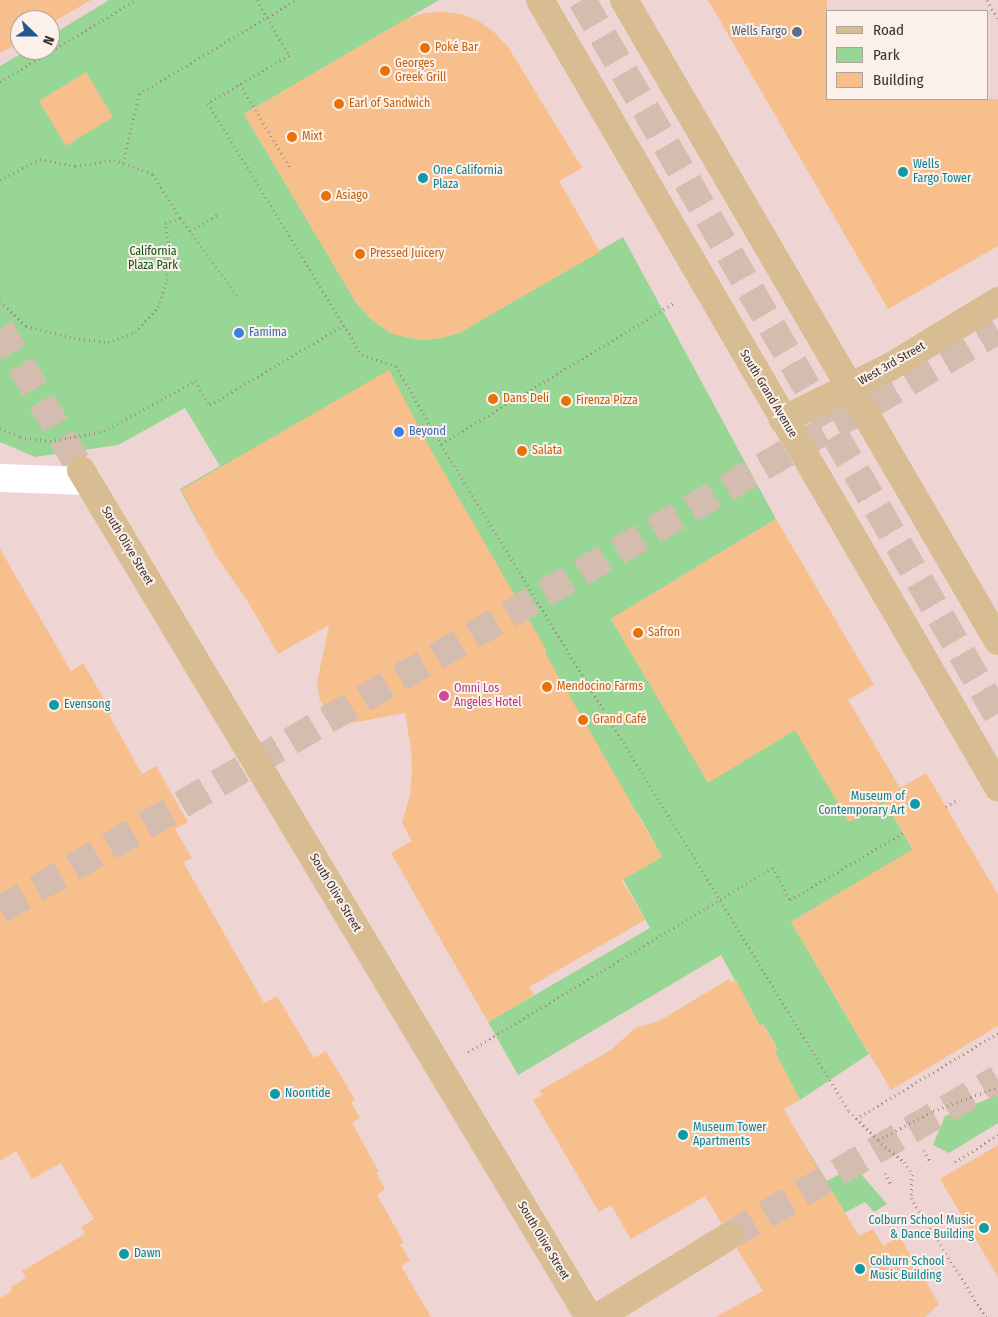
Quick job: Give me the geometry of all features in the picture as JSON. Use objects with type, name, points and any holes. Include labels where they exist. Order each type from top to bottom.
[{"type":"main road","name":"South Grand Avenue","points":[[540,0],[783,420],[831,497],[998,787]]},
{"type":"main road","points":[[624,0],[998,641]]},
{"type":"main road","name":"West 3rd Street","points":[[783,420],[851,388],[903,360],[998,301]]},
{"type":"main road","name":"South Olive Street","points":[[85,475],[589,1317]]},
{"type":"main road","points":[[598,1317],[729,1236]]},
{"type":"lane","points":[[0,478],[85,475]]},
{"type":"path","points":[[0,82],[136,0]]},
{"type":"path","points":[[257,0],[290,55],[208,103],[362,355],[396,366],[441,444],[719,900],[856,1119],[904,1162],[912,1174],[911,1198],[986,1317]]},
{"type":"path","points":[[123,163],[139,94],[296,0]]},
{"type":"path","points":[[987,0],[998,18]]},
{"type":"path","points":[[240,84],[291,169]]},
{"type":"path","points":[[0,180],[40,159],[75,166],[114,160],[153,174],[180,218],[237,296]]},
{"type":"path","points":[[190,231],[220,214]]},
{"type":"path","points":[[0,301],[26,326],[74,338],[108,342],[135,332],[158,308],[167,280],[169,246],[166,223],[180,218]]},
{"type":"path","points":[[441,444],[674,303]]},
{"type":"path","points":[[0,428],[20,436],[50,441],[104,431],[195,381],[210,405],[344,325]]},
{"type":"path","points":[[946,807],[959,799]]},
{"type":"path","points":[[441,1071],[488,1039],[773,867],[790,900],[903,833]]},
{"type":"path","points":[[856,1119],[998,1033]]},
{"type":"path","points":[[878,1140],[933,1111],[998,1087]]},
{"type":"path","points":[[955,1162],[998,1135]]},
{"type":"path","points":[[924,1150],[931,1163]]},
{"type":"path","points":[[885,1173],[892,1186]]},
{"type":"shaded area","points":[[0,0],[998,0],[998,1317],[0,1317]]},
{"type":"green space","name":"California Plaza Park","points":[[109,0],[439,0],[244,114],[357,304],[370,318],[385,329],[402,336],[422,340],[441,338],[459,333],[623,237],[776,519],[611,619],[708,782],[795,730],[884,801],[926,872],[870,875],[791,922],[869,1054],[800,1100],[775,1052],[778,1050],[771,1037],[763,1024],[760,1026],[721,955],[518,1075],[488,1022],[650,928],[623,879],[662,857],[641,819],[370,425],[199,525],[180,489],[220,466],[185,408],[118,445],[35,457],[0,442],[0,66],[10,60],[60,60],[60,30]]},
{"type":"green space","points":[[998,1095],[998,1123],[949,1153],[933,1145],[945,1116]]},
{"type":"green space","points":[[802,1141],[827,1181],[854,1166],[887,1204],[874,1212],[865,1202],[840,1215]]},
{"type":"building","points":[[0,0],[91,0],[60,18],[60,10],[10,10],[10,48],[0,53]]},
{"type":"building","name":"Wells Fargo Tower","points":[[708,0],[827,0],[826,100],[998,99],[998,246],[888,309]]},
{"type":"building","name":"One California Plaza","points":[[424,13],[462,14],[480,22],[495,33],[508,47],[582,168],[559,181],[600,252],[459,333],[441,338],[422,340],[392,334],[370,318],[357,304],[244,114],[406,19]]},
{"type":"building","points":[[86,72],[113,117],[66,146],[39,101]]},
{"type":"building","name":"Omni Los Angeles Hotel","points":[[389,370],[431,450],[547,651],[545,653],[662,857],[622,880],[645,920],[529,987],[534,995],[488,1022],[391,853],[412,841],[402,823],[410,794],[412,771],[411,750],[405,713],[352,723],[336,719],[328,712],[320,701],[317,683],[329,625],[278,654],[247,600],[217,557],[181,490]]},
{"type":"building","name":"Museum of Contemporary Art","points":[[776,519],[874,685],[848,700],[900,788],[926,773],[998,895],[998,1026],[891,1090],[791,922],[913,849],[884,801],[849,822],[795,730],[708,783],[611,619]]},
{"type":"building","points":[[0,549],[71,671],[83,663],[112,713],[109,715],[142,774],[156,766],[188,822],[175,829],[192,858],[183,862],[264,1003],[277,996],[314,1058],[326,1051],[355,1100],[351,1102],[360,1118],[352,1123],[379,1172],[376,1173],[385,1189],[377,1195],[404,1243],[400,1244],[410,1261],[401,1266],[431,1317],[0,1317],[0,1298],[12,1291],[11,1287],[26,1278],[22,1271],[85,1234],[81,1227],[94,1219],[61,1163],[32,1179],[16,1151],[0,1161]]},
{"type":"building","name":"Museum Tower Apartments","points":[[729,979],[731,982],[736,980],[760,1026],[763,1024],[778,1050],[775,1052],[800,1100],[784,1109],[859,1236],[873,1229],[883,1246],[900,1237],[939,1304],[925,1317],[716,1317],[763,1291],[737,1249],[742,1244],[745,1236],[742,1227],[729,1220],[721,1223],[705,1196],[631,1239],[611,1205],[599,1212],[533,1100],[543,1094],[539,1091],[611,1050],[635,1028],[659,1021]]},
{"type":"building","name":"Colburn School Music & Dance Building","points":[[998,1145],[998,1277],[940,1179]]},
{"type":"tunnel","points":[[582,0],[998,716]]},
{"type":"tunnel","points":[[0,328],[81,470]]},
{"type":"tunnel","points":[[0,910],[998,330]]},
{"type":"tunnel","points":[[729,1236],[998,1079]]},
{"type":"place","name":"Wells Fargo","points":[[797,32]]},
{"type":"place","name":"Poké Bar","points":[[425,48]]},
{"type":"place","name":"Georges Greek Grill","points":[[385,71]]},
{"type":"place","name":"Earl of Sandwich","points":[[339,104]]},
{"type":"place","name":"Mixt","points":[[292,137]]},
{"type":"place","name":"Wells Fargo Tower","points":[[903,172]]},
{"type":"place","name":"One California Plaza","points":[[423,178]]},
{"type":"place","name":"Asiago","points":[[326,196]]},
{"type":"place","name":"Pressed Juicery","points":[[360,254]]},
{"type":"place","name":"Famima","points":[[239,333]]},
{"type":"place","name":"Dans Deli","points":[[493,399]]},
{"type":"place","name":"Firenza Pizza","points":[[566,401]]},
{"type":"place","name":"Beyond","points":[[399,432]]},
{"type":"place","name":"Salata","points":[[522,451]]},
{"type":"place","name":"Safron","points":[[638,633]]},
{"type":"place","name":"Mendocino Farms","points":[[547,687]]},
{"type":"place","name":"Omni Los Angeles Hotel","points":[[444,696]]},
{"type":"place","name":"Evensong","points":[[54,705]]},
{"type":"place","name":"Grand Café","points":[[583,720]]},
{"type":"place","name":"Museum of Contemporary Art","points":[[915,804]]},
{"type":"place","name":"Noontide","points":[[275,1094]]},
{"type":"place","name":"Museum Tower Apartments","points":[[683,1135]]},
{"type":"place","name":"Colburn School Music & Dance Building","points":[[984,1228]]},
{"type":"place","name":"Dawn","points":[[124,1254]]},
{"type":"place","name":"Colburn School Music Building","points":[[860,1269]]}]
